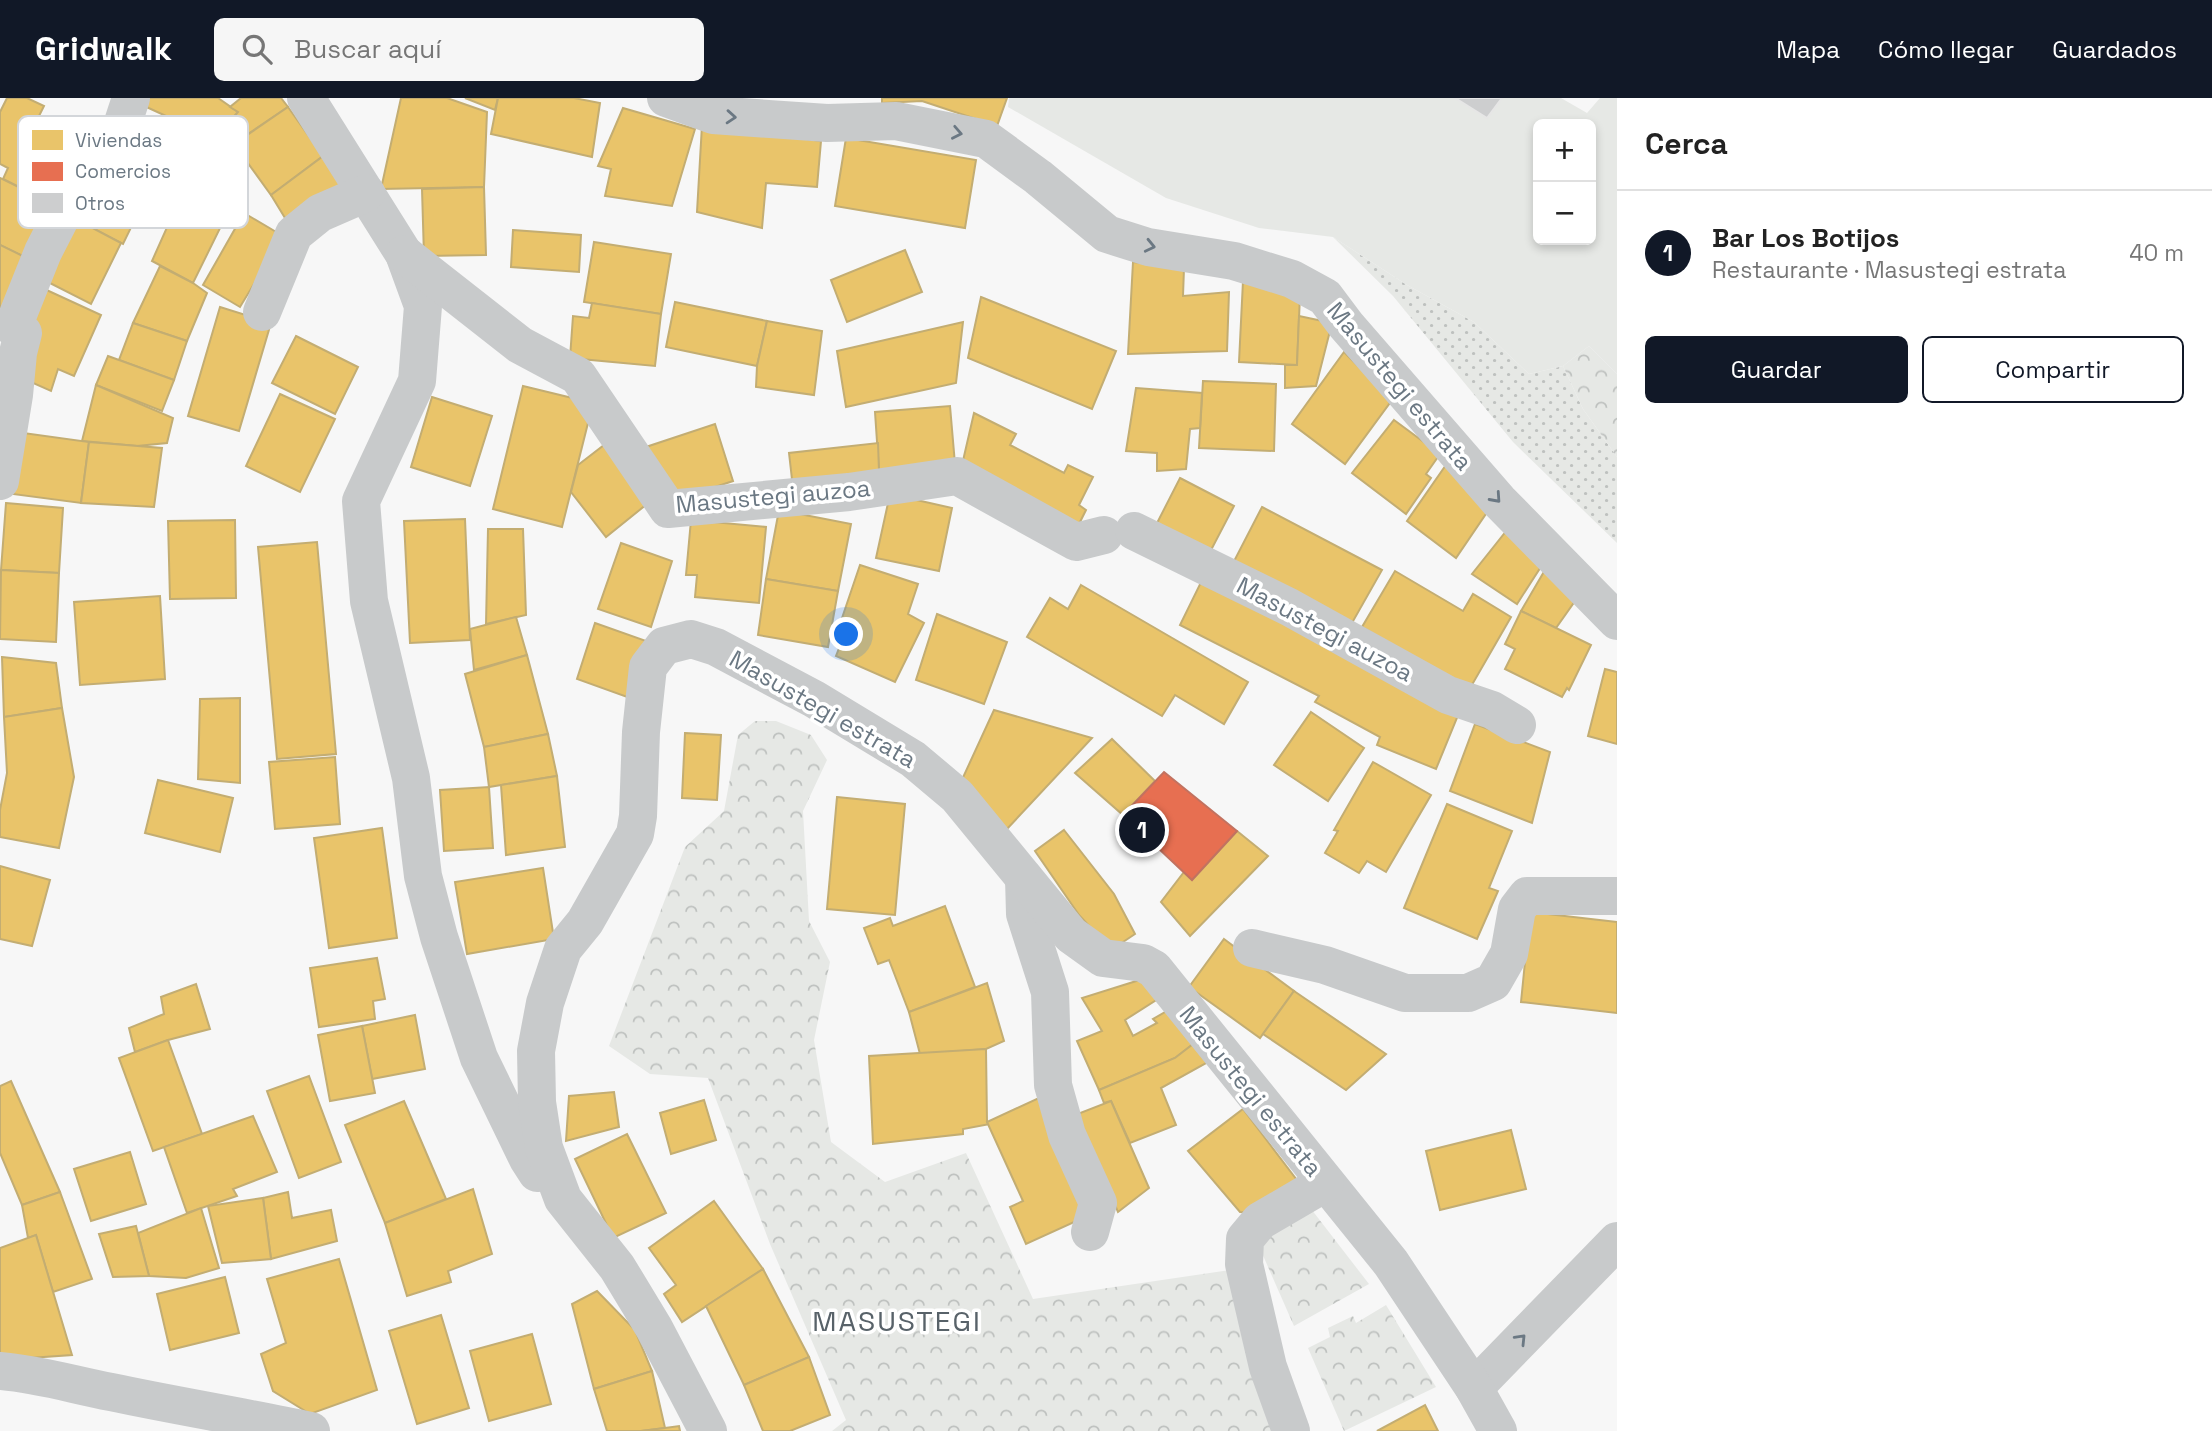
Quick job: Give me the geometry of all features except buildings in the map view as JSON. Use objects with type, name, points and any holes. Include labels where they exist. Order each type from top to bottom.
[{"type":"street","points":[[124,116],[131,98]]},
{"type":"street","points":[[306,98],[404,254],[423,306],[417,381],[360,501],[369,601],[411,778],[423,876],[439,937],[479,1058],[528,1159],[538,1174],[563,1199]]},
{"type":"street","name":"Masustegi estrata","points":[[666,98],[713,115],[827,123],[896,121],[986,139],[1038,177],[1107,234],[1148,247],[1234,261],[1292,279],[1325,297],[1346,325],[1499,501],[1617,621]]},
{"type":"street","points":[[262,312],[294,233],[320,213],[366,193]]},
{"type":"street","points":[[0,481],[23,333],[13,327],[55,228]]},
{"type":"street","name":"Masustegi auzoa","points":[[404,254],[520,345],[578,376],[668,509],[849,492],[957,476],[1076,542],[1119,533],[1289,607],[1448,695],[1492,710],[1517,725]]},
{"type":"street","name":"Masustegi estrata","points":[[708,1431],[654,1328],[617,1267],[563,1199],[544,1148],[537,1102],[536,1051],[545,1003],[563,950],[585,922],[635,834],[648,667],[664,646],[691,639],[716,647],[814,699],[913,759],[957,796],[1071,935],[1103,958],[1143,963],[1154,969],[1391,1263],[1474,1388],[1498,1431]]},
{"type":"street","points":[[1024,878],[1026,914],[1050,992],[1053,1085],[1067,1135],[1098,1203],[1090,1232]]},
{"type":"street","points":[[1252,948],[1325,965],[1405,993],[1468,993],[1493,982],[1508,954],[1517,909],[1527,896],[1617,896]]},
{"type":"street","points":[[1292,1431],[1268,1367],[1244,1264],[1245,1239],[1260,1220],[1325,1183]]},
{"type":"street","points":[[1474,1388],[1617,1241]]},
{"type":"street","points":[[0,1371],[26,1373],[108,1392],[311,1431]]},
{"type":"green space","points":[[1009,98],[1561,98],[1587,113],[1600,98],[1617,98],[1617,374],[1589,346],[1563,366],[1529,374],[1474,322],[1407,285],[1333,237],[1259,228],[1166,198],[1008,107]]},
{"type":"green space","points":[[1333,237],[1407,285],[1474,322],[1529,374],[1563,366],[1583,409],[1617,457],[1617,543],[1513,442],[1393,296]]},
{"type":"green space","points":[[1589,346],[1617,374],[1617,457],[1583,409],[1563,366]]},
{"type":"green space","points":[[755,721],[776,721],[811,735],[827,760],[803,811],[809,921],[830,962],[814,1040],[831,1142],[885,1182],[966,1153],[1033,1299],[1230,1270],[1309,1431],[832,1431],[846,1420],[770,1244],[708,1078],[650,1074],[609,1046],[685,847],[724,811],[738,735]]},
{"type":"green space","points":[[1305,1201],[1369,1284],[1294,1326],[1254,1235]]},
{"type":"green space","points":[[1386,1305],[1436,1387],[1344,1431],[1308,1348],[1330,1337],[1328,1328],[1353,1316],[1356,1323]]},
{"type":"place","name":"Bar Los Botijos","points":[[1142,830]]},
{"type":"district","name":"MASUSTEGI","points":[[897,1321]]}]
